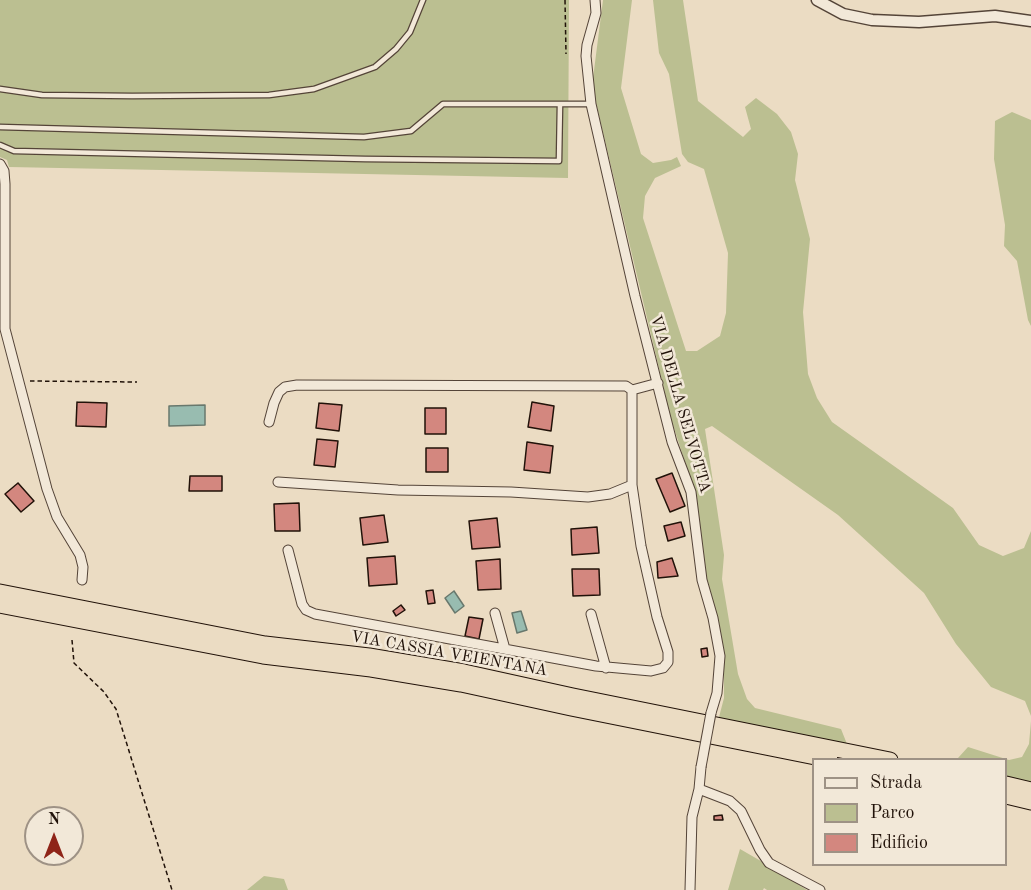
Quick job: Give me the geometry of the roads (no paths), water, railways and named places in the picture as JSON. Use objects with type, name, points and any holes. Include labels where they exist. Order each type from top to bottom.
[{"type":"highway","name":"VIA CASSIA VEIENTANA","points":[[0,591],[265,644],[369,656],[464,672],[885,758]]},
{"type":"highway","name":"VIA CASSIA VEIENTANA","points":[[0,605],[263,656],[371,669],[461,684],[825,758]]},
{"type":"highway","points":[[1007,784],[1031,790]]},
{"type":"highway","points":[[1007,796],[1031,802]]},
{"type":"street","name":"VIA DELLA SELVOTTA","points":[[595,0],[596,13],[586,56],[591,104],[635,296],[672,442],[691,492],[702,580],[713,618],[720,656],[717,693],[711,713],[699,789],[692,817],[690,890]]},
{"type":"street","points":[[817,0],[843,14],[872,20],[919,22],[995,16],[1031,21]]},
{"type":"street","points":[[0,164],[4,171],[5,329],[50,499],[57,517],[81,559],[82,580]]},
{"type":"street","points":[[269,422],[279,392],[285,387],[297,385],[626,386],[632,390],[657,383]]},
{"type":"street","points":[[288,550],[301,600],[310,613],[606,668],[654,670],[665,666],[668,658],[641,546],[632,485],[632,390]]},
{"type":"street","points":[[278,482],[398,490],[511,492],[588,497],[610,494],[632,485]]},
{"type":"street","points":[[495,613],[505,649]]},
{"type":"street","points":[[591,614],[606,668]]},
{"type":"street","points":[[699,789],[730,801],[741,811],[769,863],[820,890]]},
{"type":"lane","points":[[0,89],[42,94],[132,96],[269,94],[314,89],[375,67],[396,49],[410,32],[423,0]]},
{"type":"lane","points":[[0,127],[364,137],[411,131],[443,104],[591,104]]},
{"type":"lane","points":[[0,145],[14,151],[559,161],[560,104]]},
{"type":"water","points":[[205,405],[205,425],[169,426],[169,406]]},
{"type":"water","points":[[454,591],[464,606],[455,613],[445,598]]},
{"type":"water","points":[[521,611],[527,630],[517,633],[512,613]]}]
